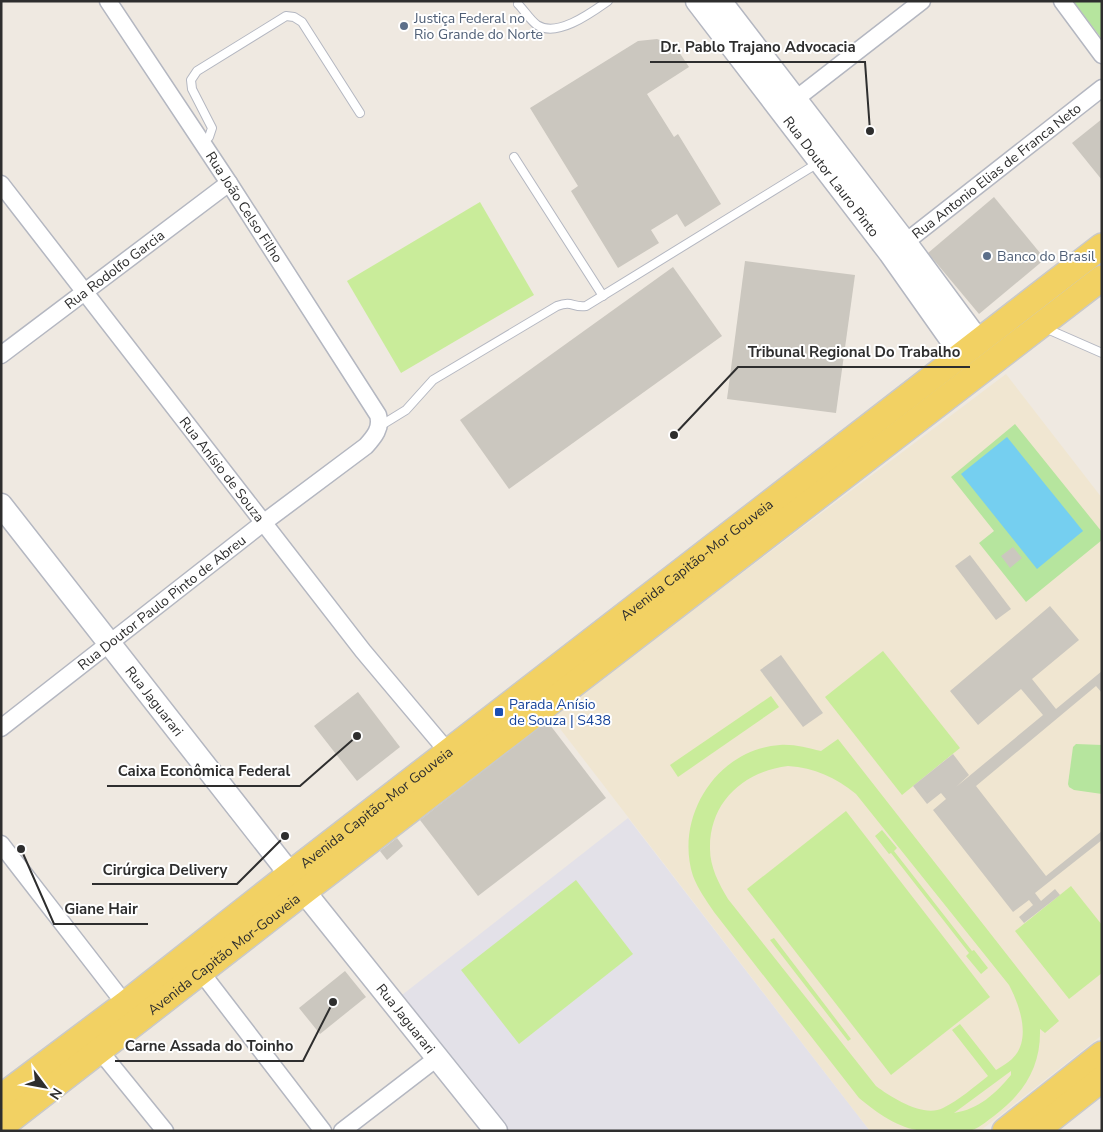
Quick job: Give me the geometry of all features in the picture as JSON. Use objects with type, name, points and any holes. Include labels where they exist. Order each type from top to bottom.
[{"type":"main road","name":"Rua Doutor Lauro Pinto","points":[[697,1],[787,105],[898,248],[971,349]]},
{"type":"main road","name":"Rua Doutor Lauro Pinto","points":[[720,1],[787,105],[819,162],[898,248]]},
{"type":"main road","name":"Avenida Capitão-Mor Gouveia","points":[[297,882],[448,752],[1102,246]]},
{"type":"main road","name":"Avenida Capitão-Mor Gouveia","points":[[297,882],[711,579],[1040,326],[1099,285]]},
{"type":"main road","points":[[868,428],[912,425]]},
{"type":"main road","name":"Rua Jaguarari","points":[[1,505],[297,882],[496,1131]]},
{"type":"main road","points":[[711,579],[724,539]]},
{"type":"main road","name":"Avenida Capitão Mor-Gouveia","points":[[1,1127],[201,972],[297,882]]},
{"type":"main road","name":"Avenida Capitão Mor-Gouveia","points":[[1,1097],[125,1004],[297,882]]},
{"type":"main road","points":[[1005,1131],[1102,1054]]},
{"type":"main road","points":[[1036,1131],[1102,1079]]},
{"type":"street","name":"Rua João Celso Filho","points":[[108,1],[229,183],[379,420]]},
{"type":"street","points":[[787,105],[922,1]]},
{"type":"street","points":[[1062,1],[1102,54]]},
{"type":"street","name":"Rua Antonio Elias de Franca Neto","points":[[898,248],[1102,88]]},
{"type":"street","name":"Rua Rodolfo Garcia","points":[[1,355],[229,183]]},
{"type":"street","name":"Rua Anísio de Souza","points":[[1,184],[363,651],[448,752]]},
{"type":"street","name":"Rua Doutor Paulo Pinto de Abreu","points":[[1,728],[263,523],[366,446],[373,438],[379,420]]},
{"type":"street","points":[[1,844],[125,1004]]},
{"type":"street","points":[[201,972],[323,1131]]},
{"type":"street","points":[[100,1051],[165,1131]]},
{"type":"street","points":[[342,1131],[437,1058]]},
{"type":"lane","points":[[519,2],[536,24],[549,30],[562,28],[608,1]]},
{"type":"lane","points":[[202,144],[210,138],[212,128],[192,89],[191,80],[197,71],[286,16],[294,17],[302,22],[360,113]]},
{"type":"lane","points":[[514,157],[603,296]]},
{"type":"lane","points":[[379,420],[406,410],[433,380],[556,306],[568,302],[580,307],[586,306],[819,162]]},
{"type":"lane","points":[[1040,326],[1102,353]]},
{"type":"shaded area","points":[[1006,374],[1102,498],[1102,1035],[980,1131],[870,1131],[551,717]]},
{"type":"shaded area","points":[[628,818],[870,1131],[506,1131],[402,995]]},
{"type":"green space","points":[[1073,1],[1102,1],[1102,39]]},
{"type":"green space","points":[[480,202],[534,295],[401,373],[347,281]]},
{"type":"green space","points":[[1015,424],[1102,532],[1102,540],[1026,602],[979,543],[994,531],[951,477]]},
{"type":"green space","points":[[883,651],[960,748],[902,795],[825,697]]},
{"type":"green space","points":[[771,696],[779,707],[678,777],[670,765]]},
{"type":"green space","points":[[838,739],[1059,1021],[1045,1033],[1040,1029],[1040,1043],[1034,1067],[1022,1088],[1005,1107],[975,1129],[968,1131],[922,1131],[905,1127],[888,1119],[859,1098],[714,912],[693,876],[689,854],[690,831],[696,810],[706,790],[720,773],[737,759],[757,749],[785,745],[801,746],[821,751]],"holes":[[[788,766],[824,774],[856,794],[1009,985],[1013,993],[1020,1013],[1023,1033],[1018,1051],[1010,1060],[996,1070],[960,1024],[952,1030],[988,1076],[943,1108],[935,1110],[918,1109],[899,1101],[876,1086],[728,899],[718,881],[713,869],[710,849],[711,832],[723,803],[732,792],[757,774]],[[1011,1071],[1011,1075],[1005,1082],[986,1100],[971,1108],[954,1113]]]},
{"type":"green space","points":[[1076,744],[1102,745],[1102,794],[1074,790],[1069,787],[1073,747]]},
{"type":"green space","points":[[846,811],[990,997],[891,1075],[747,889]]},
{"type":"green space","points":[[882,830],[897,848],[894,851],[972,951],[974,950],[988,968],[981,974],[966,956],[969,953],[891,853],[889,854],[875,836]]},
{"type":"green space","points":[[576,880],[633,954],[519,1044],[461,970]]},
{"type":"green space","points":[[1071,886],[1102,925],[1102,973],[1069,999],[1015,931]]},
{"type":"green space","points":[[774,938],[851,1039],[848,1041],[770,940]]},
{"type":"water","points":[[1007,437],[1083,531],[1037,569],[961,474]]},
{"type":"building","points":[[657,39],[675,46],[689,67],[647,94],[674,137],[678,134],[721,204],[685,227],[677,214],[651,230],[659,243],[618,268],[571,191],[578,186],[530,108],[638,41]]},
{"type":"building","points":[[1102,119],[1102,180],[1072,143]]},
{"type":"building","name":"Banco do Brasil","points":[[994,197],[1045,259],[979,314],[928,253]]},
{"type":"building","points":[[745,261],[855,275],[836,413],[727,399]]},
{"type":"building","points":[[673,267],[722,336],[509,489],[460,420]]},
{"type":"building","points":[[1013,547],[1022,558],[1010,568],[1001,556]]},
{"type":"building","points":[[970,555],[1011,609],[996,620],[955,566]]},
{"type":"building","points":[[1050,606],[1079,640],[1032,679],[1056,709],[1102,671],[1102,693],[1096,686],[976,786],[1046,876],[1102,831],[1102,840],[1035,893],[1041,901],[1055,889],[1060,895],[1024,923],[1019,917],[1033,905],[1029,900],[1013,912],[933,810],[946,799],[941,793],[927,804],[913,786],[953,754],[969,775],[956,787],[1043,715],[1021,689],[978,725],[950,691]]},
{"type":"building","points":[[781,655],[823,713],[803,727],[760,670]]},
{"type":"building","points":[[358,692],[400,747],[357,781],[314,726]]},
{"type":"building","points":[[547,721],[606,798],[478,896],[420,820]]},
{"type":"building","points":[[397,838],[403,846],[387,860],[380,851]]},
{"type":"building","points":[[345,971],[366,997],[320,1034],[299,1008]]},
{"type":"place","name":"Justiça Federal no Rio Grande do Norte","points":[[404,26]]},
{"type":"place","name":"Dr. Pablo Trajano Advocacia","points":[[870,131]]},
{"type":"place","name":"Banco do Brasil","points":[[987,256]]},
{"type":"place","name":"Tribunal Regional Do Trabalho","points":[[674,435]]},
{"type":"place","name":"Parada Anísio de Souza | S438","points":[[499,712]]},
{"type":"place","name":"Caixa Econômica Federal","points":[[357,736]]},
{"type":"place","name":"Cirúrgica Delivery","points":[[285,836]]},
{"type":"place","name":"Giane Hair","points":[[21,849]]},
{"type":"place","name":"Carne Assada do Toinho","points":[[333,1002]]}]
